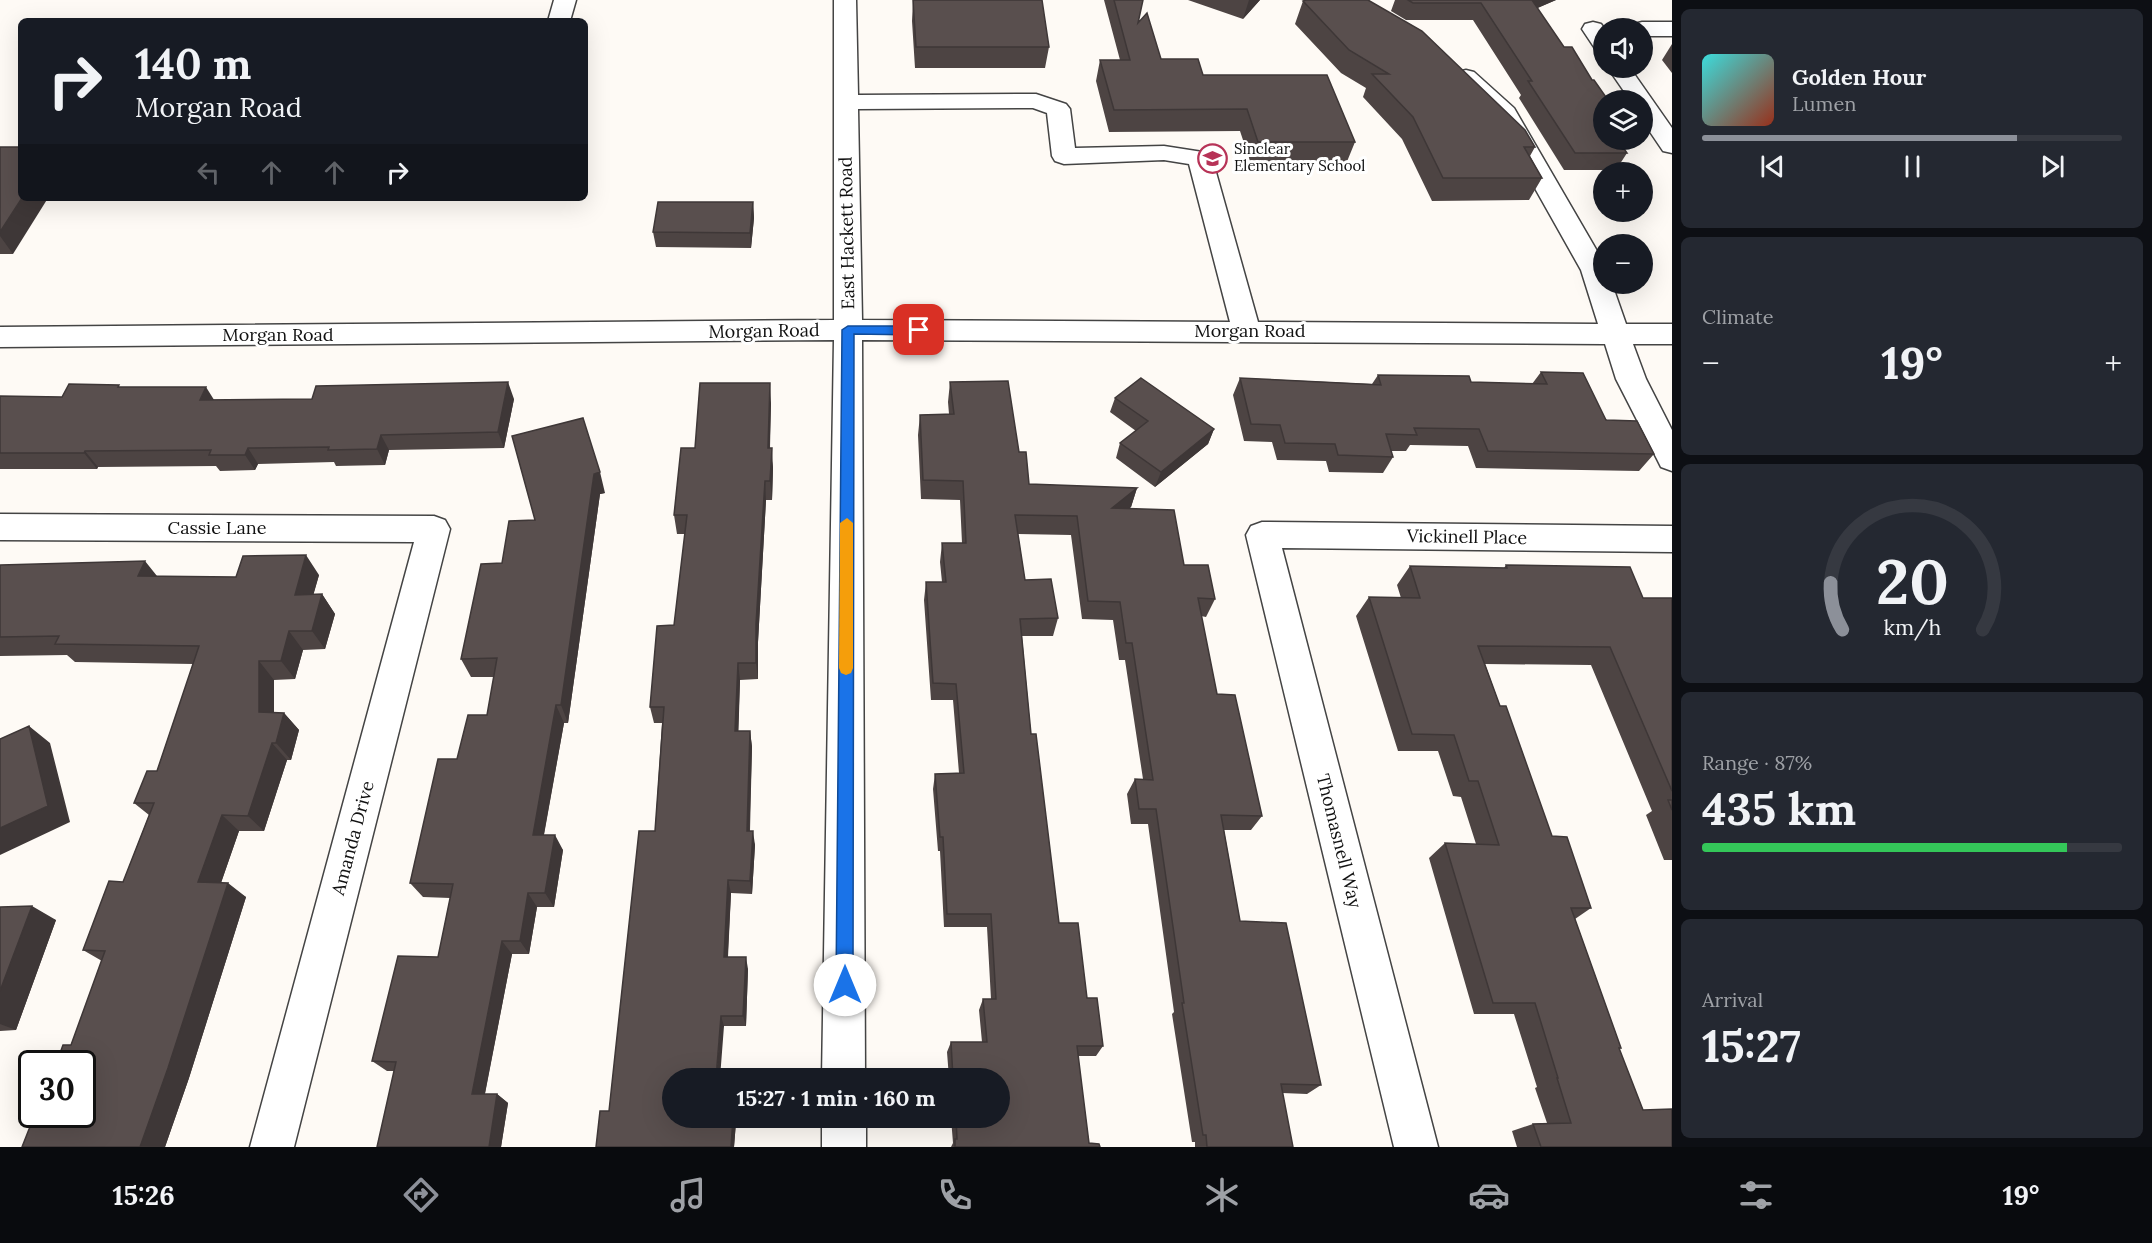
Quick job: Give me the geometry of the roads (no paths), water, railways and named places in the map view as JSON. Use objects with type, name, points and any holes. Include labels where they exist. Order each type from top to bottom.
[{"type":"street","points":[[560,18],[565,0]]},
{"type":"street","name":"East Hackett Road","points":[[844,1068],[848,330],[845,0]]},
{"type":"street","points":[[1653,29],[1672,29]]},
{"type":"street","points":[[1448,61],[1502,108],[1594,270],[1631,379],[1672,459]]},
{"type":"street","points":[[845,102],[1036,101],[1058,109],[1064,156],[1164,153],[1200,158],[1246,331]]},
{"type":"street","points":[[1653,118],[1672,146]]},
{"type":"street","name":"Morgan Road","points":[[0,337],[848,330],[1672,334]]},
{"type":"street","name":"Cassie Lane","points":[[0,526],[434,529]]},
{"type":"street","name":"Amanda Drive","points":[[272,1147],[434,529]]},
{"type":"street","name":"Vickinell Place","points":[[1262,535],[1672,539]]},
{"type":"street","name":"Thomasnell Way","points":[[1262,535],[1416,1147]]},
{"type":"street","points":[[844,1128],[844,1147]]},
{"type":"place","name":"Sinclear Elementary School","points":[[1213,158]]}]
